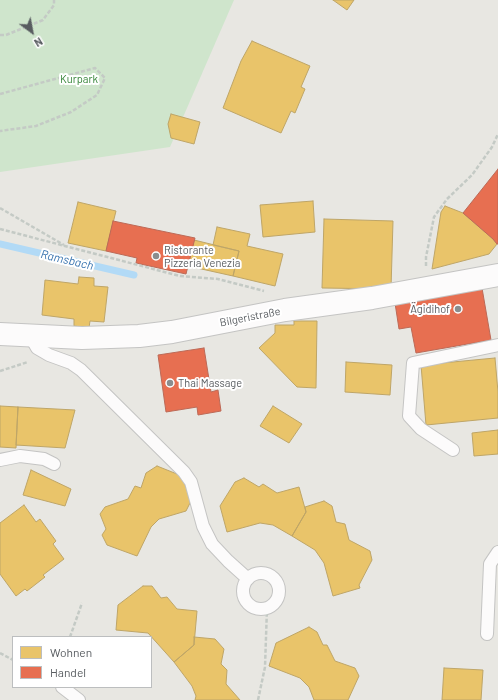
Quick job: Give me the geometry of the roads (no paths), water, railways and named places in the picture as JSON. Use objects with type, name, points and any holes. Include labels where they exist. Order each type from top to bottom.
[{"type":"street","name":"Bilgeristraße","points":[[0,334],[82,338],[152,335],[285,310],[372,298],[498,275]]},
{"type":"lane","points":[[30,336],[37,348],[49,355],[71,363],[81,370],[184,472],[191,482],[203,526],[212,544],[248,579]]},
{"type":"lane","points":[[453,450],[421,429],[409,416],[413,363],[498,345]]},
{"type":"lane","points":[[0,460],[20,456],[44,459],[54,464]]},
{"type":"lane","points":[[487,634],[490,564],[498,552]]},
{"type":"lane","points":[[267,574],[275,580],[279,589],[279,594],[275,602],[267,608],[257,609],[248,603],[245,599],[244,588],[248,579],[252,576],[267,574]]},
{"type":"lane","points":[[63,688],[79,700]]},
{"type":"waterway","name":"Ramsbach","points":[[0,244],[134,275]]},
{"type":"place","name":"Ristorante Pizzeria Venezia","points":[[156,256]]},
{"type":"place","name":"Ägidihof","points":[[458,309]]},
{"type":"place","name":"Thai Massage","points":[[170,383]]},
{"type":"park label","name":"Kurpark","points":[[79,79]]}]
